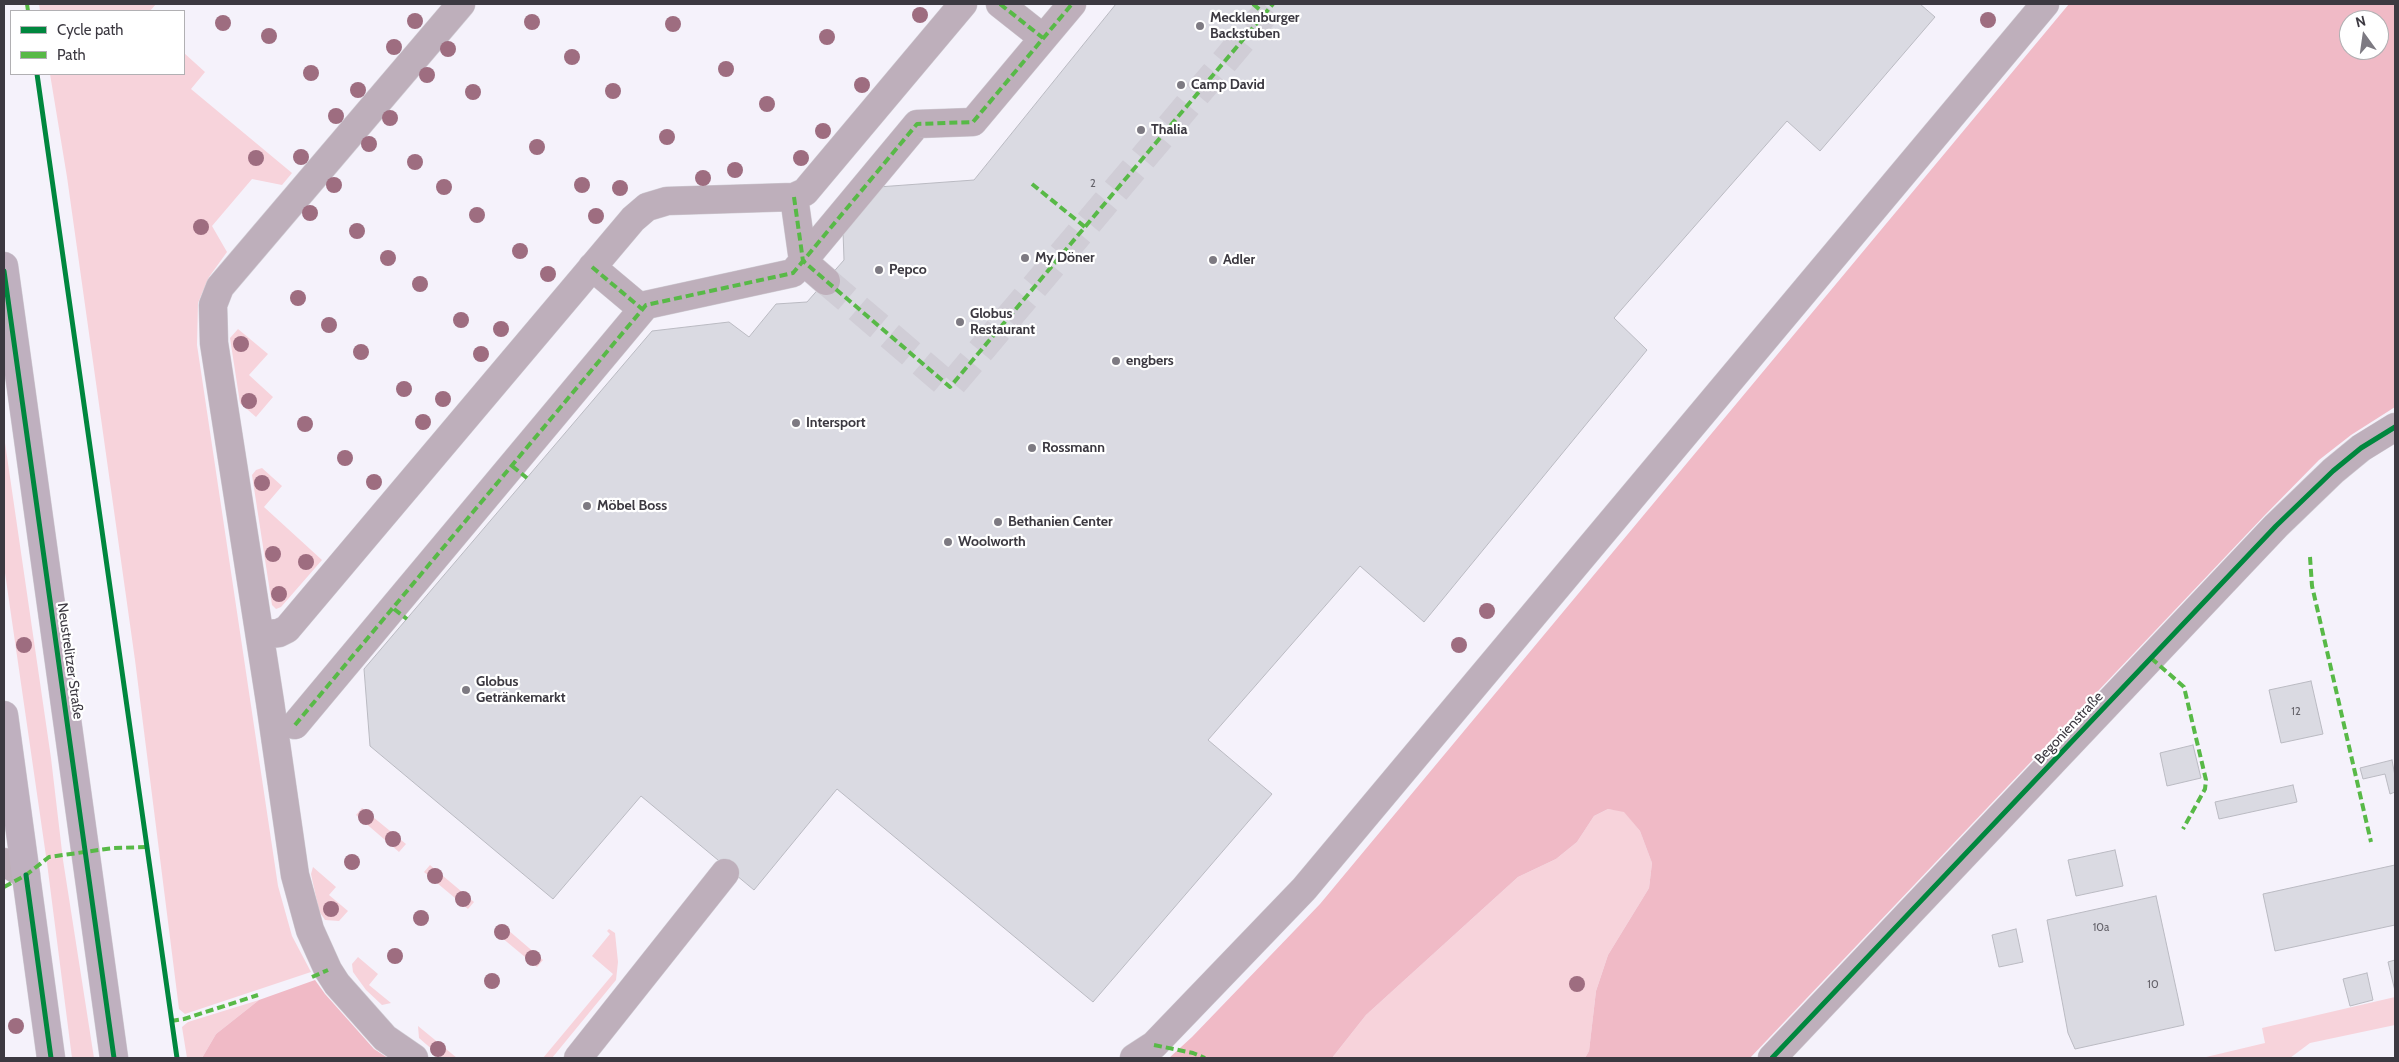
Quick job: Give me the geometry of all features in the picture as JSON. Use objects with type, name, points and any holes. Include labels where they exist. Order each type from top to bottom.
[{"type":"main road","name":"Neustrelitzer Straße","points":[[4,266],[114,1058]]},
{"type":"main road","points":[[4,714],[15,868],[51,1058]]},
{"type":"street","points":[[414,1058],[385,1038],[337,984],[324,963],[310,930],[295,875],[260,635],[214,343],[214,306],[220,288],[461,4]]},
{"type":"street","points":[[260,635],[286,629],[633,218],[647,207],[667,200],[794,197],[805,192],[963,4]]},
{"type":"street","points":[[1000,4],[1043,38]]},
{"type":"street","points":[[295,725],[400,614],[519,472],[646,305],[793,273],[917,124],[973,122],[1072,4]]},
{"type":"street","points":[[1134,1058],[1154,1045],[1304,889],[2046,4]]},
{"type":"street","points":[[794,197],[803,261],[826,280]]},
{"type":"street","points":[[592,267],[642,309]]},
{"type":"street","name":"Begonienstraße","points":[[1772,1058],[2276,526],[2333,471],[2361,448],[2395,427]]},
{"type":"street","points":[[578,1058],[725,873]]},
{"type":"shaded area","points":[[39,4],[156,4],[151,10],[40,10]]},
{"type":"shaded area","points":[[2069,4],[2395,4],[2395,407],[2351,435],[2319,460],[1750,1058],[1585,1058],[1589,1051],[1596,991],[1608,955],[1649,888],[1652,863],[1640,831],[1624,812],[1608,809],[1594,816],[1577,842],[1556,859],[1518,877],[1366,1015],[1332,1058],[1169,1058],[1192,1037],[1320,904]]},
{"type":"shaded area","points":[[185,54],[205,72],[191,89],[292,173],[282,185],[252,179],[212,226],[227,252],[209,277],[198,303],[197,345],[278,886],[292,936],[311,972],[185,1014],[179,1009],[135,660],[67,177],[50,75],[185,75]]},
{"type":"shaded area","points":[[238,329],[268,354],[249,375],[273,397],[256,417],[240,403],[230,338]]},
{"type":"shaded area","points":[[4,436],[51,758],[63,860],[94,1058],[72,1058],[47,863],[4,566]]},
{"type":"shaded area","points":[[262,468],[282,486],[264,507],[322,560],[281,607],[276,609],[272,605],[252,475],[256,470]]},
{"type":"shaded area","points":[[362,808],[406,844],[399,852],[356,815]]},
{"type":"shaded area","points":[[1608,809],[1624,811],[1640,831],[1652,863],[1649,888],[1608,955],[1596,991],[1589,1051],[1585,1058],[1332,1058],[1366,1015],[1518,877],[1556,859],[1577,842],[1594,816]]},
{"type":"shaded area","points":[[430,865],[474,902],[468,909],[424,872]]},
{"type":"shaded area","points":[[313,867],[336,887],[329,895],[348,911],[339,921],[325,920],[319,911],[311,874]]},
{"type":"shaded area","points":[[501,924],[543,960],[537,967],[495,932]]},
{"type":"shaded area","points":[[609,929],[615,933],[618,962],[616,980],[552,1058],[543,1058],[613,974],[592,956],[610,934],[607,931]]},
{"type":"shaded area","points":[[358,957],[378,974],[369,985],[391,1003],[382,1005],[366,990],[353,972],[352,964]]},
{"type":"shaded area","points":[[315,980],[374,1049],[388,1058],[202,1058],[216,1034],[259,1000]]},
{"type":"shaded area","points":[[2395,997],[2395,1025],[2310,1043],[2290,1058],[2202,1058],[2265,1043],[2262,1028]]},
{"type":"shaded area","points":[[259,1000],[216,1034],[202,1058],[187,1058],[182,1027],[188,1022]]},
{"type":"shaded area","points":[[418,1026],[457,1058],[442,1058],[419,1038]]},
{"type":"building","name":"Bethanien Center","points":[[1116,4],[1920,4],[1935,17],[1820,151],[1787,121],[1614,318],[1647,350],[1424,622],[1360,566],[1208,740],[1272,794],[1093,1002],[837,789],[754,890],[641,796],[553,899],[370,746],[364,669],[652,331],[729,322],[749,337],[776,304],[807,302],[844,260],[843,231],[878,187],[974,180]]},
{"type":"building","points":[[2311,681],[2323,734],[2281,743],[2269,690]]},
{"type":"building","points":[[2193,745],[2201,778],[2167,786],[2160,753]]},
{"type":"building","points":[[2392,760],[2395,792],[2390,794],[2385,774],[2363,779],[2360,768]]},
{"type":"building","points":[[2293,785],[2297,802],[2219,819],[2215,802]]},
{"type":"building","points":[[2115,850],[2123,886],[2076,896],[2068,860]]},
{"type":"building","points":[[2395,865],[2395,925],[2275,951],[2263,894]]},
{"type":"building","points":[[2156,896],[2184,1025],[2075,1049],[2068,1033],[2047,920]]},
{"type":"building","points":[[2016,929],[2023,962],[1999,967],[1992,935]]},
{"type":"building","points":[[2395,960],[2395,991],[2388,962]]},
{"type":"building","points":[[2367,973],[2373,1000],[2350,1006],[2343,979]]},
{"type":"tunnel","points":[[826,281],[950,387],[1273,4]]},
{"type":"marked path","points":[[27,4],[28,10]]},
{"type":"marked path","points":[[1000,4],[1043,38]]},
{"type":"marked path","points":[[295,725],[646,305],[793,273],[917,124],[973,122],[1072,4]]},
{"type":"marked path","points":[[1253,4],[1265,14]]},
{"type":"marked path","points":[[794,197],[803,261],[950,387],[1273,4]]},
{"type":"marked path","points":[[1032,184],[1085,227]]},
{"type":"marked path","points":[[592,267],[642,309]]},
{"type":"marked path","points":[[512,466],[527,478]]},
{"type":"marked path","points":[[2310,557],[2312,586],[2371,842]]},
{"type":"marked path","points":[[394,609],[407,619]]},
{"type":"marked path","points":[[2151,658],[2184,687],[2206,780],[2205,789],[2183,829]]},
{"type":"marked path","points":[[4,887],[26,875],[49,857],[113,848],[148,847]]},
{"type":"marked path","points":[[312,977],[328,970]]},
{"type":"marked path","points":[[171,1021],[184,1019],[258,995]]},
{"type":"marked path","points":[[1154,1045],[1193,1053],[1205,1058]]},
{"type":"cycle path","points":[[37,75],[177,1058]]},
{"type":"cycle path","points":[[4,271],[114,1058]]},
{"type":"cycle path","points":[[1772,1058],[2276,526],[2333,471],[2361,448],[2395,427]]},
{"type":"cycle path","points":[[26,875],[51,1058]]},
{"type":"place","name":"Mecklenburger Backstuben","points":[[1200,26]]},
{"type":"place","name":"Camp David","points":[[1181,85]]},
{"type":"place","name":"Thalia","points":[[1141,130]]},
{"type":"place","name":"My Döner","points":[[1025,258]]},
{"type":"place","name":"Adler","points":[[1213,260]]},
{"type":"place","name":"Pepco","points":[[879,270]]},
{"type":"place","name":"Globus Restaurant","points":[[960,322]]},
{"type":"place","name":"engbers","points":[[1116,361]]},
{"type":"place","name":"Intersport","points":[[796,423]]},
{"type":"place","name":"Rossmann","points":[[1032,448]]},
{"type":"place","name":"Möbel Boss","points":[[587,506]]},
{"type":"place","name":"Bethanien Center","points":[[998,522]]},
{"type":"place","name":"Woolworth","points":[[948,542]]},
{"type":"place","name":"Globus Getränkemarkt","points":[[466,690]]}]
